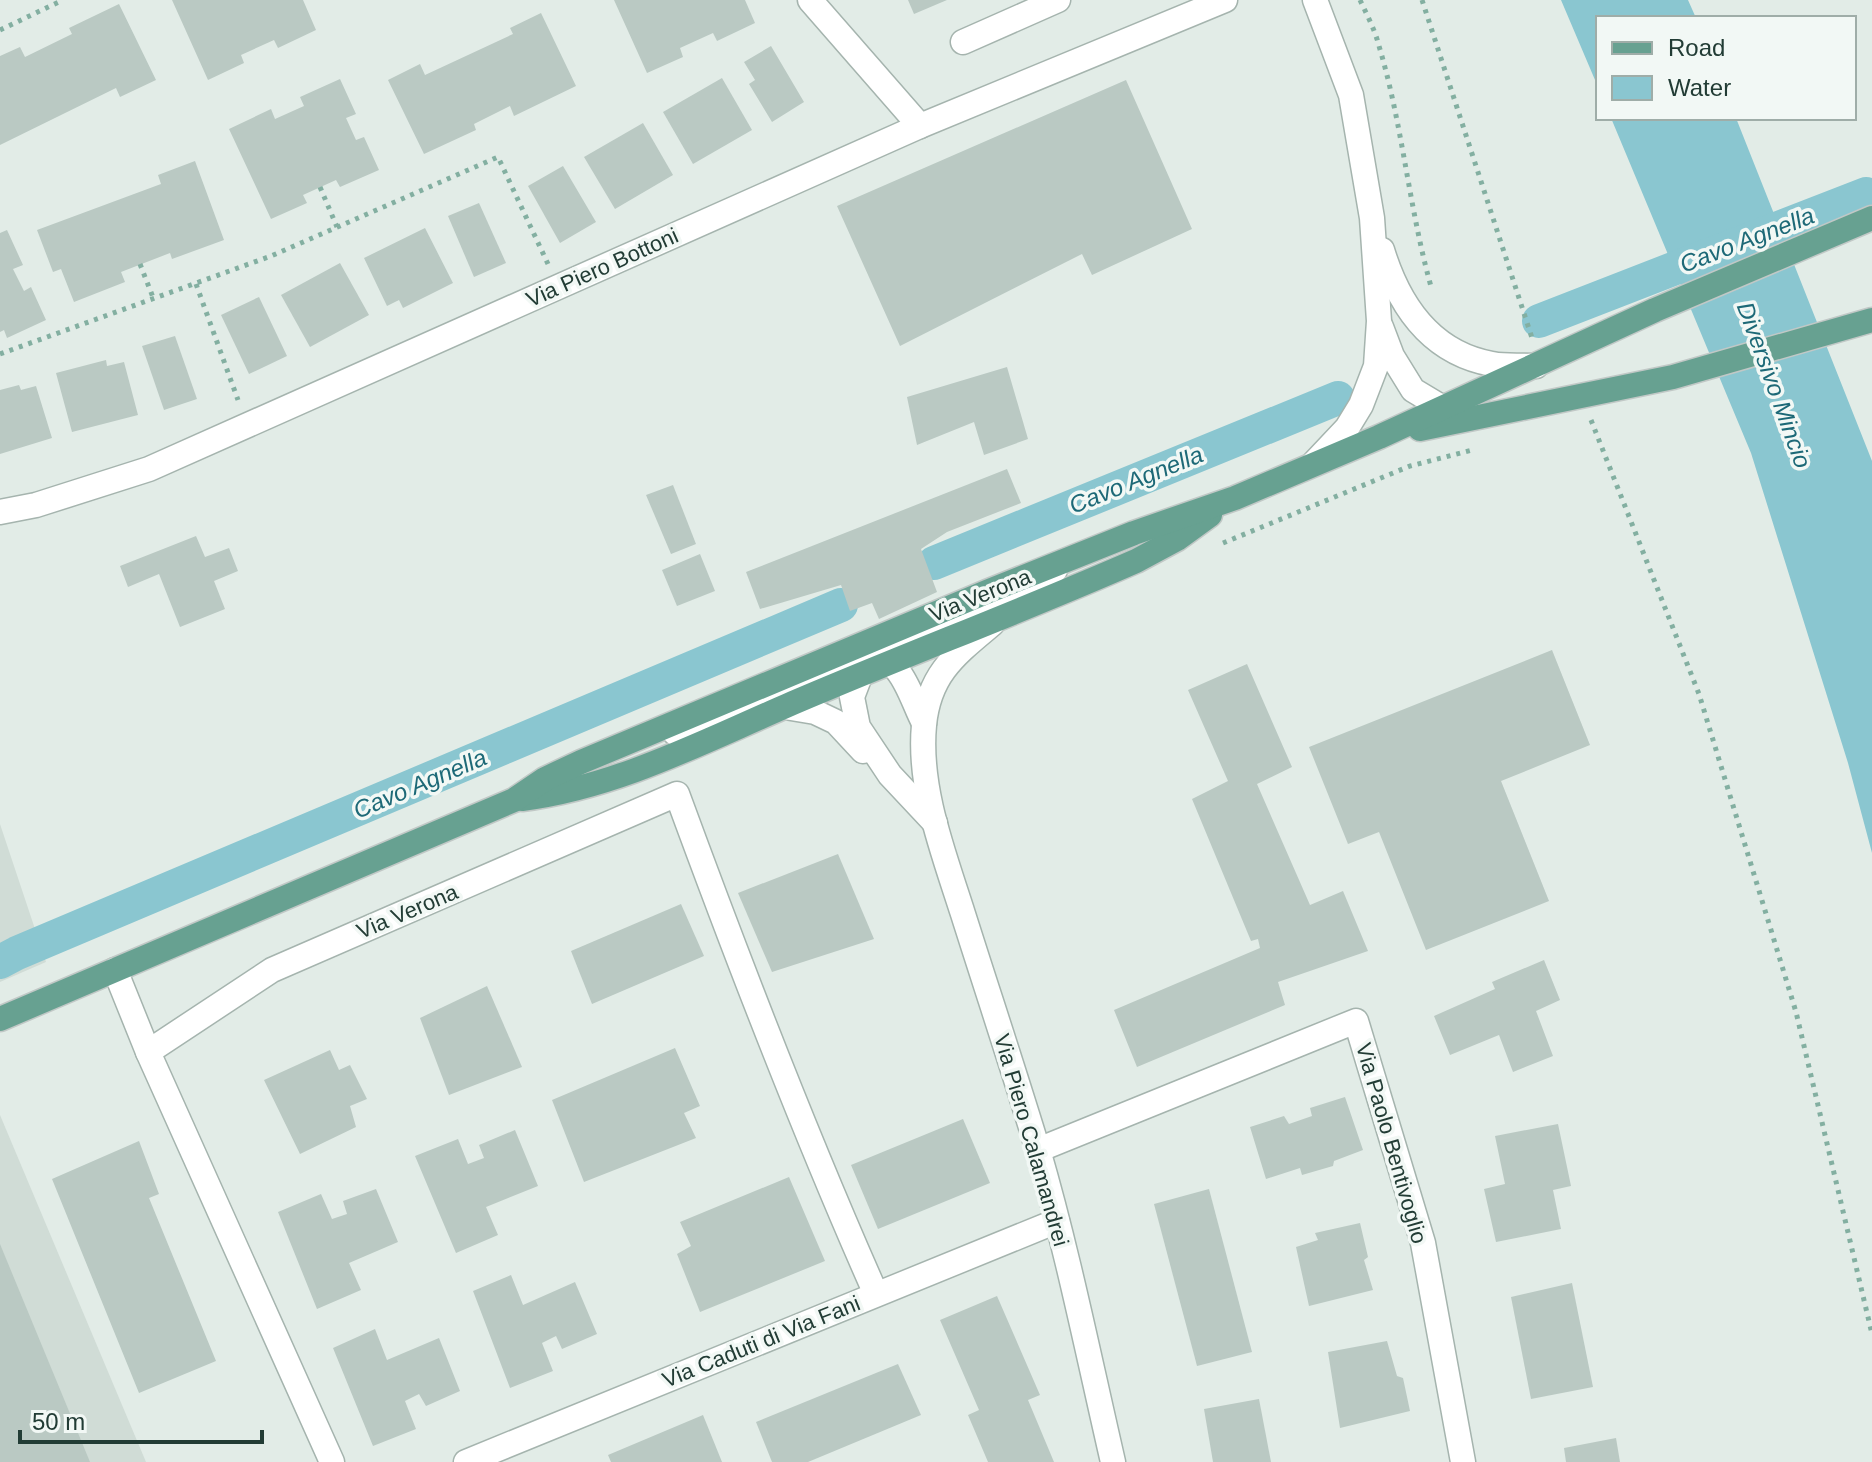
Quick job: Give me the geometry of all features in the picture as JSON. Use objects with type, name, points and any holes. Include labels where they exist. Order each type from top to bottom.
[{"type":"main road","points":[[1379,437],[1655,310],[1872,218]]},
{"type":"main road","points":[[1379,437],[1673,377],[1871,320]]},
{"type":"main road","name":"Via Verona","points":[[0,1019],[514,800],[545,779],[628,742],[1068,560],[1235,498],[1379,437]]},
{"type":"main road","name":"Via Verona","points":[[514,800],[575,788],[638,770],[860,676],[883,659],[1003,616],[1136,561],[1177,539],[1235,498]]},
{"type":"street","points":[[810,0],[920,126]]},
{"type":"street","points":[[963,42],[1058,0]]},
{"type":"street","name":"Via Piero Bottoni","points":[[0,512],[36,505],[149,469],[1197,5],[1225,0]]},
{"type":"street","points":[[1314,463],[1347,428],[1361,405],[1376,366],[1379,321],[1372,218],[1351,95],[1315,0]]},
{"type":"street","points":[[1372,218],[1389,273],[1420,326],[1470,358],[1494,365],[1536,366]]},
{"type":"street","points":[[1379,321],[1392,356],[1413,390],[1443,408]]},
{"type":"street","name":"Via Verona","points":[[628,742],[703,724],[866,657],[883,659],[896,643],[1013,596],[1068,560]]},
{"type":"street","name":"Via Piero Calamandrei","points":[[1003,616],[960,651],[937,677],[924,723],[923,758],[935,823],[1038,1150],[1113,1462]]},
{"type":"street","name":"Via Piero Calamandrei","points":[[883,659],[907,685],[924,723]]},
{"type":"street","name":"Via Piero Calamandrei","points":[[860,676],[852,697],[854,717],[890,775]]},
{"type":"street","name":"Via Piero Calamandrei","points":[[785,707],[815,712],[836,722],[935,823]]},
{"type":"street","name":"Via Verona","points":[[148,1052],[272,970],[677,794],[745,981],[824,1176],[876,1294]]},
{"type":"street","points":[[115,970],[148,1052],[332,1462]]},
{"type":"street","name":"Via Paolo Bentivoglio","points":[[1038,1150],[1356,1021],[1423,1243],[1463,1462]]},
{"type":"street","name":"Via Caduti di Via Fani","points":[[466,1462],[1057,1221]]},
{"type":"path","points":[[0,30],[63,0]]},
{"type":"path","points":[[1360,0],[1379,44],[1405,155],[1424,259],[1435,297]]},
{"type":"path","points":[[1422,0],[1533,341],[1521,346]]},
{"type":"path","points":[[0,354],[271,256],[498,157],[558,287]]},
{"type":"path","points":[[320,187],[337,227]]},
{"type":"path","points":[[140,264],[154,300]]},
{"type":"path","points":[[196,284],[247,425]]},
{"type":"path","points":[[1591,419],[1699,694],[1796,1012],[1872,1334]]},
{"type":"shaded area","points":[[0,824],[46,962],[0,982]]},
{"type":"shaded area","points":[[0,1115],[146,1462],[0,1462]]},
{"type":"water","points":[[1561,0],[1688,0],[1695,16],[1596,16],[1596,82]]},
{"type":"water","name":"Diversivo Mincio","points":[[1612,120],[1737,120],[1872,461],[1872,853],[1848,763],[1751,453]]},
{"type":"building","points":[[172,0],[303,0],[316,30],[278,48],[274,40],[241,55],[244,63],[208,80]]},
{"type":"building","points":[[614,0],[745,0],[755,23],[717,41],[713,33],[680,48],[683,57],[647,73]]},
{"type":"building","points":[[908,0],[947,0],[914,14]]},
{"type":"building","points":[[119,4],[156,80],[120,97],[116,88],[0,145],[0,56],[20,47],[25,57],[72,34],[69,28]]},
{"type":"building","points":[[541,13],[576,86],[514,116],[510,106],[474,124],[476,130],[424,154],[388,80],[420,64],[425,75],[513,34],[510,28]]},
{"type":"building","points":[[771,46],[804,102],[772,122],[749,84],[755,80],[744,62]]},
{"type":"building","points":[[722,78],[752,130],[693,164],[663,112]]},
{"type":"building","points":[[340,79],[356,114],[346,118],[356,140],[364,137],[379,170],[340,187],[336,180],[303,195],[307,203],[271,219],[229,129],[271,109],[275,119],[304,106],[300,97]]},
{"type":"building","points":[[1126,80],[1192,229],[1092,275],[1082,254],[900,346],[837,206]]},
{"type":"building","points":[[643,123],[673,175],[615,209],[584,157]]},
{"type":"building","points":[[195,161],[224,240],[172,259],[170,253],[121,272],[125,282],[74,302],[61,269],[53,272],[37,230],[161,184],[158,175]]},
{"type":"building","points":[[563,166],[596,222],[560,243],[528,186]]},
{"type":"building","points":[[479,203],[506,263],[474,277],[448,216]]},
{"type":"building","points":[[425,228],[453,283],[403,308],[399,300],[387,306],[364,258]]},
{"type":"building","points":[[7,230],[23,265],[13,269],[24,291],[31,287],[46,320],[7,338],[4,330],[0,332],[0,233]]},
{"type":"building","points":[[340,263],[369,315],[310,347],[281,295]]},
{"type":"building","points":[[259,297],[287,356],[249,374],[221,315]]},
{"type":"building","points":[[175,336],[197,399],[164,410],[142,346]]},
{"type":"building","points":[[106,360],[107,366],[124,362],[138,415],[72,432],[56,373]]},
{"type":"building","points":[[1007,367],[1028,439],[984,455],[974,422],[917,445],[907,397]]},
{"type":"building","points":[[19,385],[21,390],[36,386],[52,438],[0,454],[0,390]]},
{"type":"building","points":[[1007,469],[1021,503],[947,532],[921,549],[937,592],[879,619],[872,603],[850,611],[841,585],[760,609],[746,572]]},
{"type":"building","points":[[673,485],[696,544],[671,554],[646,495]]},
{"type":"building","points":[[196,536],[205,557],[229,548],[238,571],[214,581],[225,609],[180,627],[159,574],[128,587],[120,566]]},
{"type":"building","points":[[700,554],[715,591],[677,606],[662,570]]},
{"type":"building","points":[[1552,650],[1590,745],[1501,781],[1549,901],[1426,950],[1379,832],[1348,844],[1309,747]]},
{"type":"building","points":[[1247,664],[1292,767],[1257,784],[1310,905],[1343,891],[1368,951],[1278,982],[1285,1005],[1137,1067],[1114,1010],[1260,948],[1258,939],[1251,941],[1192,799],[1228,781],[1188,690]]},
{"type":"building","points":[[838,854],[874,939],[772,972],[738,893]]},
{"type":"building","points":[[681,904],[704,956],[592,1004],[571,951]]},
{"type":"building","points":[[1544,960],[1560,1000],[1536,1011],[1553,1056],[1513,1072],[1499,1035],[1450,1055],[1434,1016],[1495,989],[1492,982]]},
{"type":"building","points":[[487,986],[522,1067],[449,1095],[420,1018]]},
{"type":"building","points":[[675,1048],[700,1106],[684,1113],[696,1138],[584,1182],[552,1100]]},
{"type":"building","points":[[330,1050],[339,1070],[350,1065],[367,1099],[350,1106],[356,1127],[300,1154],[264,1080]]},
{"type":"building","points":[[1345,1097],[1363,1150],[1334,1161],[1333,1166],[1302,1175],[1300,1168],[1266,1179],[1250,1127],[1284,1116],[1289,1124],[1312,1116],[1310,1108]]},
{"type":"building","points":[[963,1119],[990,1183],[878,1229],[851,1165]]},
{"type":"building","points":[[1558,1124],[1571,1186],[1553,1190],[1561,1229],[1496,1242],[1484,1189],[1505,1184],[1495,1136]]},
{"type":"building","points":[[515,1130],[538,1186],[486,1207],[498,1235],[456,1253],[415,1156],[458,1139],[468,1164],[484,1158],[479,1145]]},
{"type":"building","points":[[139,1141],[159,1194],[149,1198],[216,1361],[139,1393],[52,1179]]},
{"type":"building","points":[[789,1177],[825,1261],[700,1312],[677,1254],[691,1246],[680,1222]]},
{"type":"building","points":[[376,1189],[398,1242],[349,1263],[361,1290],[317,1309],[278,1212],[321,1194],[332,1219],[347,1214],[343,1201]]},
{"type":"building","points":[[1209,1189],[1252,1352],[1197,1366],[1154,1204]]},
{"type":"building","points":[[1360,1223],[1368,1257],[1364,1260],[1373,1290],[1309,1306],[1296,1247],[1318,1240],[1315,1233]]},
{"type":"building","points":[[0,1244],[90,1462],[0,1462]]},
{"type":"building","points":[[511,1275],[523,1305],[575,1282],[597,1334],[562,1349],[556,1336],[542,1343],[553,1371],[510,1388],[473,1291]]},
{"type":"building","points":[[1572,1283],[1593,1387],[1531,1399],[1511,1297]]},
{"type":"building","points":[[997,1296],[1040,1395],[1028,1400],[1054,1462],[988,1462],[968,1415],[979,1410],[940,1320]]},
{"type":"building","points":[[375,1329],[387,1360],[439,1338],[460,1391],[426,1406],[419,1394],[405,1401],[416,1429],[373,1446],[333,1348]]},
{"type":"building","points":[[1387,1341],[1397,1376],[1403,1378],[1410,1411],[1340,1428],[1328,1352]]},
{"type":"building","points":[[898,1364],[921,1415],[808,1462],[772,1462],[756,1422]]},
{"type":"building","points":[[1259,1399],[1271,1462],[1213,1462],[1204,1409]]},
{"type":"building","points":[[703,1415],[722,1462],[611,1462],[608,1455]]},
{"type":"building","points":[[1616,1438],[1620,1462],[1566,1462],[1564,1448]]},
{"type":"waterway","name":"Cavo Agnella","points":[[1539,321],[1866,194]]},
{"type":"waterway","name":"Cavo Agnella","points":[[934,563],[1338,398]]},
{"type":"waterway","name":"Cavo Agnella","points":[[0,962],[841,605]]}]
